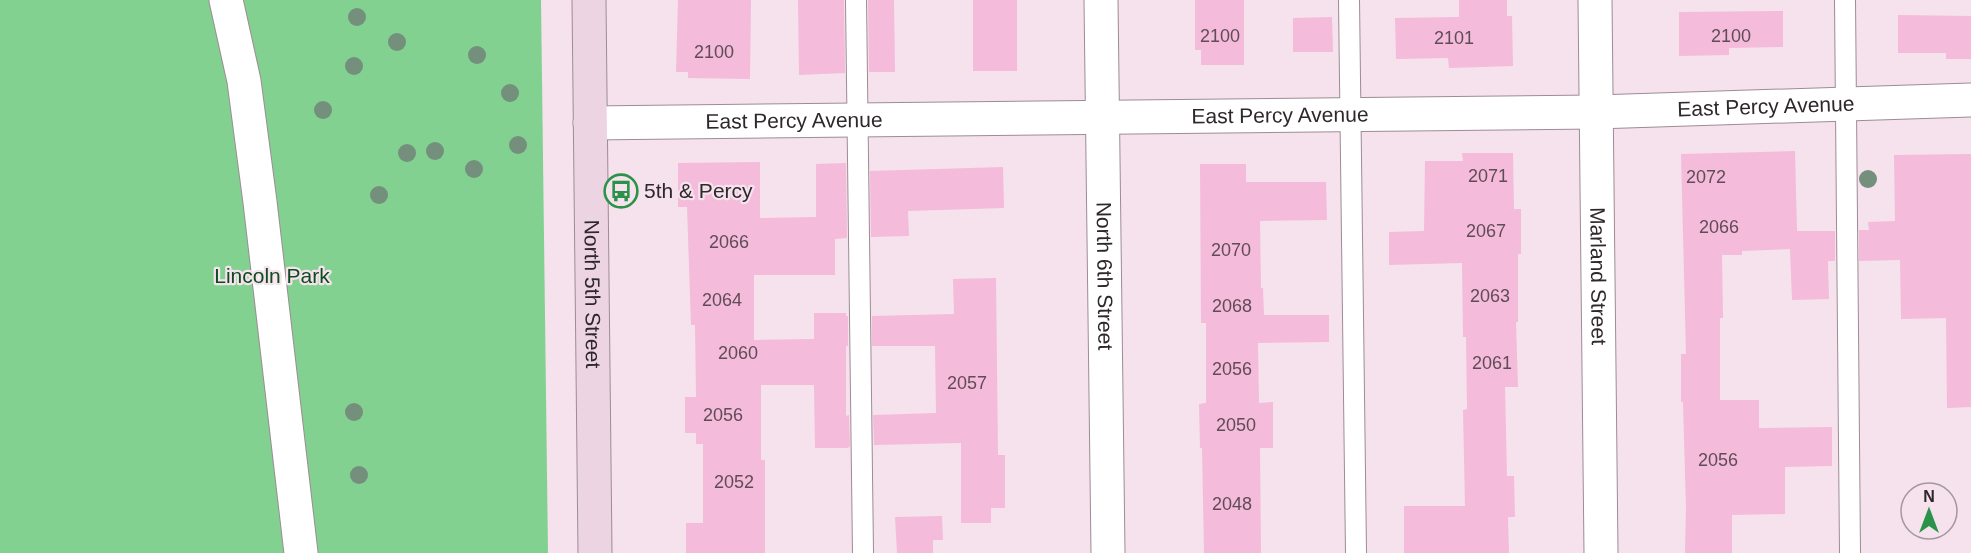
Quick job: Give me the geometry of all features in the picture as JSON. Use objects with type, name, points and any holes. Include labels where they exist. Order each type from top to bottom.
[{"type":"main road","name":"North 5th Street","points":[[589,0],[595,553]]},
{"type":"street","points":[[226,0],[244,81],[259,191],[301,553]]},
{"type":"street","name":"North 6th Street","points":[[1101,0],[1108,553]]},
{"type":"street","name":"Marland Street","points":[[1595,0],[1601,553]]},
{"type":"street","name":"East Percy Avenue","points":[[590,123],[1596,112],[1971,100]]},
{"type":"lane","points":[[856,0],[863,553]]},
{"type":"lane","points":[[1350,0],[1356,553]]},
{"type":"lane","points":[[1845,0],[1850,553]]},
{"type":"green space","name":"Lincoln Park","points":[[0,0],[541,0],[548,553],[0,553]]},
{"type":"building","points":[[678,0],[751,0],[750,79],[688,78],[688,72],[676,72]]},
{"type":"building","points":[[798,0],[844,0],[845,73],[799,75]]},
{"type":"building","points":[[868,0],[894,0],[895,72],[869,72]]},
{"type":"building","points":[[973,0],[1017,0],[1017,71],[973,71]]},
{"type":"building","points":[[1195,0],[1244,0],[1244,65],[1201,65],[1201,50],[1195,50]]},
{"type":"building","points":[[1459,0],[1507,0],[1507,16],[1512,16],[1513,66],[1449,68],[1448,58],[1396,59],[1395,18],[1459,17]]},
{"type":"building","points":[[1783,11],[1783,47],[1729,48],[1729,55],[1679,56],[1679,12]]},
{"type":"building","points":[[1898,15],[1971,16],[1971,59],[1946,59],[1946,53],[1898,53]]},
{"type":"building","points":[[1332,17],[1333,52],[1293,52],[1293,18]]},
{"type":"building","points":[[1795,151],[1797,231],[1835,231],[1835,261],[1828,261],[1829,299],[1792,300],[1790,249],[1742,251],[1742,255],[1722,255],[1723,318],[1720,318],[1720,400],[1759,400],[1759,428],[1832,427],[1832,466],[1785,467],[1785,514],[1732,515],[1732,553],[1685,553],[1686,509],[1681,354],[1686,354],[1681,154]]},
{"type":"building","points":[[1462,153],[1513,153],[1514,209],[1521,209],[1521,254],[1518,254],[1518,322],[1516,322],[1518,387],[1505,387],[1507,476],[1514,476],[1515,517],[1508,517],[1509,553],[1404,553],[1404,506],[1465,506],[1463,410],[1467,409],[1466,337],[1463,337],[1462,263],[1389,265],[1389,232],[1424,231],[1425,161],[1463,161]]},
{"type":"building","points":[[1971,154],[1971,407],[1947,408],[1946,318],[1901,319],[1900,260],[1859,261],[1859,230],[1869,230],[1868,222],[1895,221],[1894,155]]},
{"type":"building","points":[[760,162],[760,218],[816,217],[816,164],[846,163],[847,238],[835,239],[835,275],[754,275],[754,340],[814,339],[814,313],[846,313],[848,316],[848,346],[846,346],[846,416],[849,415],[850,446],[848,448],[815,448],[814,385],[761,385],[761,460],[765,460],[765,553],[686,553],[686,523],[703,523],[703,444],[696,444],[696,433],[685,433],[685,397],[696,397],[695,325],[691,325],[687,207],[678,207],[678,163]]},
{"type":"building","points":[[1200,164],[1246,164],[1246,182],[1326,182],[1327,220],[1260,221],[1261,288],[1263,288],[1264,315],[1329,315],[1329,342],[1258,343],[1259,403],[1273,402],[1273,448],[1260,448],[1261,553],[1204,553],[1199,404],[1206,403],[1206,323],[1201,323]]},
{"type":"building","points":[[1003,167],[1004,208],[908,211],[909,236],[871,237],[870,171]]},
{"type":"building","points":[[996,278],[998,455],[1005,455],[1005,508],[991,508],[991,523],[961,523],[961,443],[874,445],[873,415],[936,413],[935,346],[872,346],[872,316],[954,314],[953,279]]},
{"type":"building","points":[[942,516],[943,540],[933,540],[933,553],[897,553],[895,517]]},
{"type":"place","name":"5th & Percy","points":[[621,191]]}]
